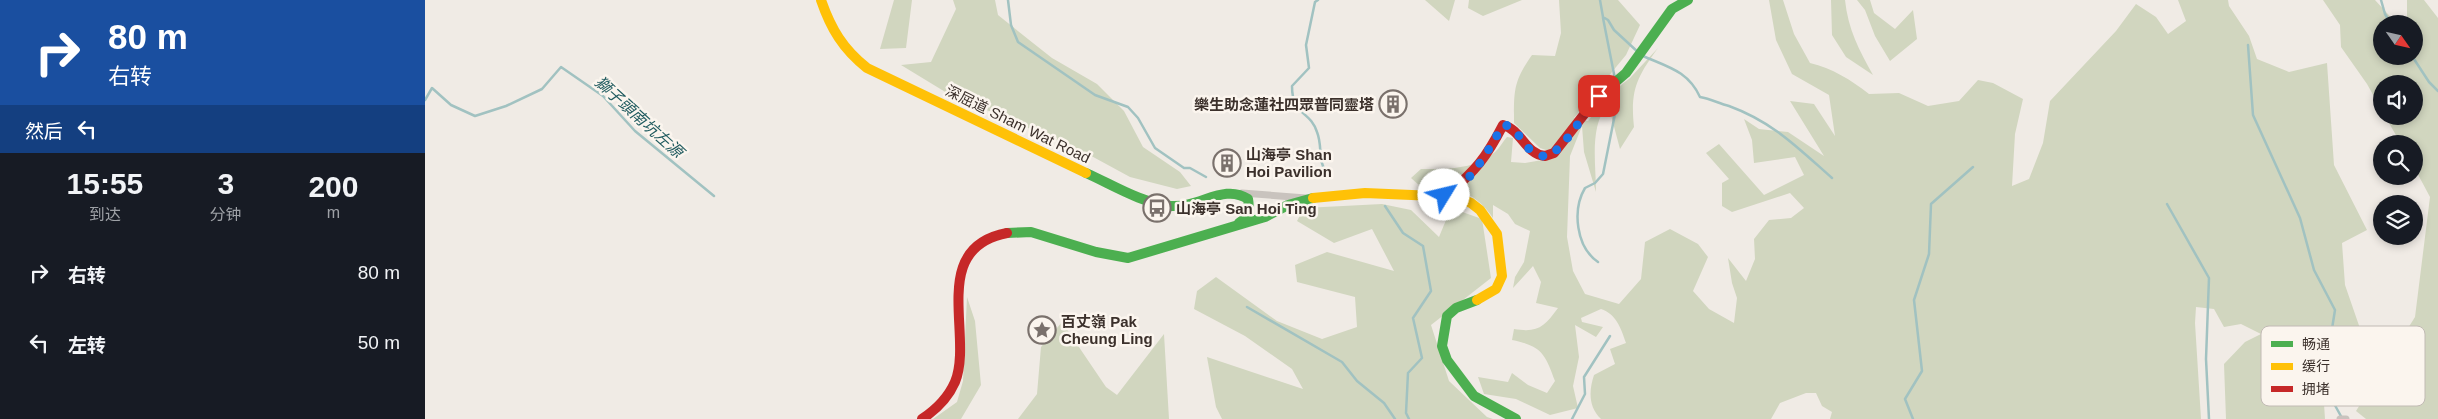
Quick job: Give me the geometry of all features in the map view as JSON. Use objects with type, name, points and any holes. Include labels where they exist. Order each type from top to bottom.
[{"type":"main road","name":"深屈道 Sham Wat Road","points":[[821,0],[830,28],[841,46],[867,68],[1135,197],[1161,205],[1172,206],[1198,203],[1227,193],[1239,193]]},
{"type":"main road","points":[[1448,194],[1471,174],[1482,161],[1503,125],[1513,128],[1533,153],[1546,156],[1554,153],[1599,96],[1626,73],[1673,9],[1688,0]]},
{"type":"main road","points":[[1236,225],[1245,220],[1249,212],[1248,199],[1239,193]]},
{"type":"main road","name":"深屈道 Sham Wat Road","points":[[922,419],[946,399],[959,365],[958,287],[960,272],[977,248],[992,237],[1006,232],[1026,232],[1106,257],[1128,258],[1265,217],[1288,205],[1308,198],[1365,193],[1435,196],[1448,194],[1471,203],[1490,222],[1497,234],[1503,276],[1496,289],[1484,297],[1456,308],[1447,316],[1443,334],[1444,354],[1479,400],[1516,419]]},
{"type":"street","name":"深屈道 Sham Wat Road","points":[[1239,193],[1308,198]]},
{"type":"street","points":[[2340,419],[2346,419]]},
{"type":"green space","points":[[894,0],[912,0],[906,48],[880,49]]},
{"type":"green space","points":[[953,0],[995,0],[998,15],[1052,58],[1097,84],[1124,111],[1143,147],[1180,172],[1191,186],[1177,189],[1130,177],[1084,152],[947,93],[901,65],[931,62],[956,9]]},
{"type":"green space","points":[[1425,0],[1455,0],[1449,21]]},
{"type":"green space","points":[[1469,0],[1522,0],[1483,16],[1468,8]]},
{"type":"green space","points":[[1559,0],[1618,0],[1640,25],[1626,55],[1574,118],[1588,121],[1606,97],[1630,78],[1658,48],[1640,76],[1634,93],[1634,127],[1620,149],[1608,104],[1602,113],[1598,123],[1595,146],[1596,192],[1584,152],[1582,126],[1570,156],[1567,237],[1573,271],[1585,294],[1619,304],[1641,279],[1645,242],[1670,229],[1698,244],[1708,257],[1693,291],[1709,309],[1734,323],[1737,298],[1732,283],[1728,258],[1746,281],[1755,259],[1754,239],[1769,220],[1791,218],[1804,208],[1790,193],[1732,212],[1722,206],[1722,183],[1729,179],[1706,153],[1719,144],[1764,195],[1804,175],[1795,157],[1754,163],[1752,140],[1744,119],[1759,129],[1788,132],[1824,156],[1790,101],[1814,104],[1835,136],[1829,95],[1792,74],[1776,40],[1769,0],[1783,0],[1794,34],[1810,63],[1841,75],[1869,94],[1899,93],[1928,106],[1959,101],[1978,80],[1993,83],[2023,99],[2015,134],[2012,186],[2029,179],[2043,143],[2050,101],[2116,31],[2136,4],[2156,17],[2168,34],[2186,21],[2178,0],[2228,0],[2229,6],[2249,36],[2257,59],[2289,72],[2327,63],[2334,165],[2367,230],[2342,243],[2345,285],[2359,326],[2261,326],[2261,334],[2241,324],[2224,327],[2214,309],[2196,307],[2195,323],[2201,419],[1830,419],[1832,412],[1822,406],[1816,393],[1806,393],[1780,403],[1771,419],[1601,419],[1594,409],[1591,398],[1594,375],[1615,364],[1610,349],[1626,343],[1620,327],[1614,318],[1611,314],[1601,309],[1581,318],[1582,322],[1603,327],[1596,337],[1575,325],[1579,357],[1573,386],[1578,408],[1550,415],[1516,399],[1484,394],[1478,377],[1508,382],[1512,373],[1528,385],[1547,393],[1555,381],[1545,358],[1536,348],[1512,340],[1514,329],[1529,330],[1540,327],[1549,320],[1558,308],[1536,303],[1541,282],[1533,266],[1513,288],[1515,277],[1524,262],[1530,231],[1515,224],[1508,214],[1493,205],[1493,218],[1470,195],[1443,187],[1420,186],[1411,178],[1421,169],[1459,167],[1478,162],[1495,152],[1507,137],[1513,138],[1511,162],[1525,163],[1554,158],[1549,151],[1540,148],[1514,123],[1514,103],[1518,80],[1532,55],[1555,56],[1561,33]]},
{"type":"green space","points":[[1831,0],[1845,0],[1846,11],[1855,39],[1873,75],[1846,57],[1832,35]]},
{"type":"green space","points":[[1857,0],[1870,0],[1874,13],[1895,29],[1913,10],[1917,39],[1890,61],[1875,36],[1865,10]]},
{"type":"green space","points":[[2323,0],[2375,0],[2389,15],[2373,15],[2373,65],[2423,65],[2423,15],[2407,15],[2407,0],[2424,0],[2438,18],[2438,419],[2366,419],[2356,411],[2359,406],[2425,406],[2425,326],[2409,326],[2415,317],[2430,197],[2423,184],[2423,135],[2396,135],[2390,125],[2423,125],[2423,75],[2373,75],[2373,95],[2341,47],[2340,25]]},
{"type":"green space","points":[[1382,204],[1411,210],[1439,237],[1451,208],[1482,219],[1491,278],[1431,325],[1449,381],[1487,417],[1493,419],[1222,419],[1216,407],[1207,357],[1303,389],[1292,369],[1245,336],[1194,309],[1197,291],[1216,277],[1277,321],[1322,339],[1357,327],[1355,297],[1297,282],[1295,265],[1327,252],[1394,271],[1372,229],[1334,243],[1297,221],[1304,208]]},
{"type":"green space","points":[[967,297],[975,321],[981,385],[961,419],[933,419],[957,402],[963,381]]},
{"type":"green space","points":[[1062,322],[1106,387],[1117,395],[1164,334],[1169,419],[1018,419],[1037,394],[1041,347]]},
{"type":"green space","points":[[2261,334],[2261,406],[2324,406],[2325,419],[2226,419],[2224,364],[2245,342]]},
{"type":"waterway","points":[[1008,0],[1011,25],[1018,42],[1095,95],[1128,107],[1138,118],[1155,148],[1184,168],[1190,168],[1206,177]]},
{"type":"waterway","points":[[1318,0],[1315,2],[1306,45],[1309,68],[1292,86],[1295,103],[1314,125],[1317,132],[1322,164],[1327,174]]},
{"type":"waterway","points":[[1600,0],[1603,17],[1639,53]]},
{"type":"waterway","points":[[2381,0],[2386,15]]},
{"type":"waterway","points":[[1603,18],[1615,79]]},
{"type":"waterway","points":[[2248,45],[2253,115],[2300,218],[2314,270],[2335,310],[2332,326]]},
{"type":"waterway","points":[[1643,56],[1669,67],[1690,81],[1700,97],[1745,112],[1772,128],[1796,146],[1832,178]]},
{"type":"waterway","points":[[2418,65],[2429,82],[2438,91]]},
{"type":"waterway","name":"獅子頭南坑左源","points":[[425,100],[432,88],[451,105],[475,116],[506,106],[542,89],[561,67],[603,96],[635,131],[714,196]]},
{"type":"waterway","points":[[1598,262],[1585,247],[1581,238],[1578,228],[1578,207],[1585,188],[1595,183],[1603,174],[1617,104],[1616,87]]},
{"type":"waterway","points":[[1913,419],[1905,399],[1922,371],[1914,300],[1929,254],[1931,204],[1973,167]]},
{"type":"waterway","points":[[2167,204],[2209,278],[2206,359],[2209,419]]},
{"type":"waterway","points":[[1385,206],[1403,233],[1423,246],[1431,291],[1413,318],[1422,358],[1408,373],[1406,413],[1409,419]]},
{"type":"waterway","points":[[1247,307],[1342,362],[1357,381],[1384,403],[1395,419]]},
{"type":"waterway","points":[[1572,419],[1585,394],[1584,377],[1610,336]]},
{"type":"waterway","points":[[2335,406],[2342,418]]},
{"type":"traffic: fast","points":[[1589,108],[1599,96],[1626,73],[1672,9],[1688,0]]},
{"type":"traffic: fast","points":[[1086,173],[1127,193],[1171,206],[1192,204],[1221,195],[1239,195],[1248,199],[1249,207],[1248,213],[1239,223]]},
{"type":"traffic: fast","points":[[1007,233],[1031,232],[1096,252],[1128,258],[1265,217],[1288,205],[1313,198]]},
{"type":"traffic: fast","points":[[1477,300],[1456,308],[1447,316],[1442,346],[1447,360],[1474,396],[1516,419]]},
{"type":"traffic: slow","points":[[821,0],[839,38],[867,68],[1086,173]]},
{"type":"traffic: slow","points":[[1313,198],[1365,193],[1435,196],[1448,194],[1471,203],[1480,210],[1497,234],[1502,276],[1496,289],[1477,300]]},
{"type":"traffic: jam","points":[[1448,194],[1480,163],[1503,125],[1515,132],[1533,151],[1545,156],[1554,153],[1589,108]]},
{"type":"traffic: jam","points":[[922,419],[941,403],[955,382],[959,363],[959,296],[961,275],[968,256],[983,242],[1007,233]]},
{"type":"place","name":"樂生助念蓮社四眾普同靈塔","points":[[1393,104]]},
{"type":"place","name":"山海亭 Shan Hoi Pavilion","points":[[1227,163]]},
{"type":"place","name":"山海亭 San Hoi Ting","points":[[1157,208]]},
{"type":"place","name":"百丈嶺 Pak Cheung Ling","points":[[1042,330]]},
{"type":"route","points":[[1444,195],[1448,194],[1471,174],[1487,154],[1503,125],[1506,124],[1513,128],[1521,141],[1533,153],[1540,156],[1550,156],[1577,127],[1599,96]]}]
